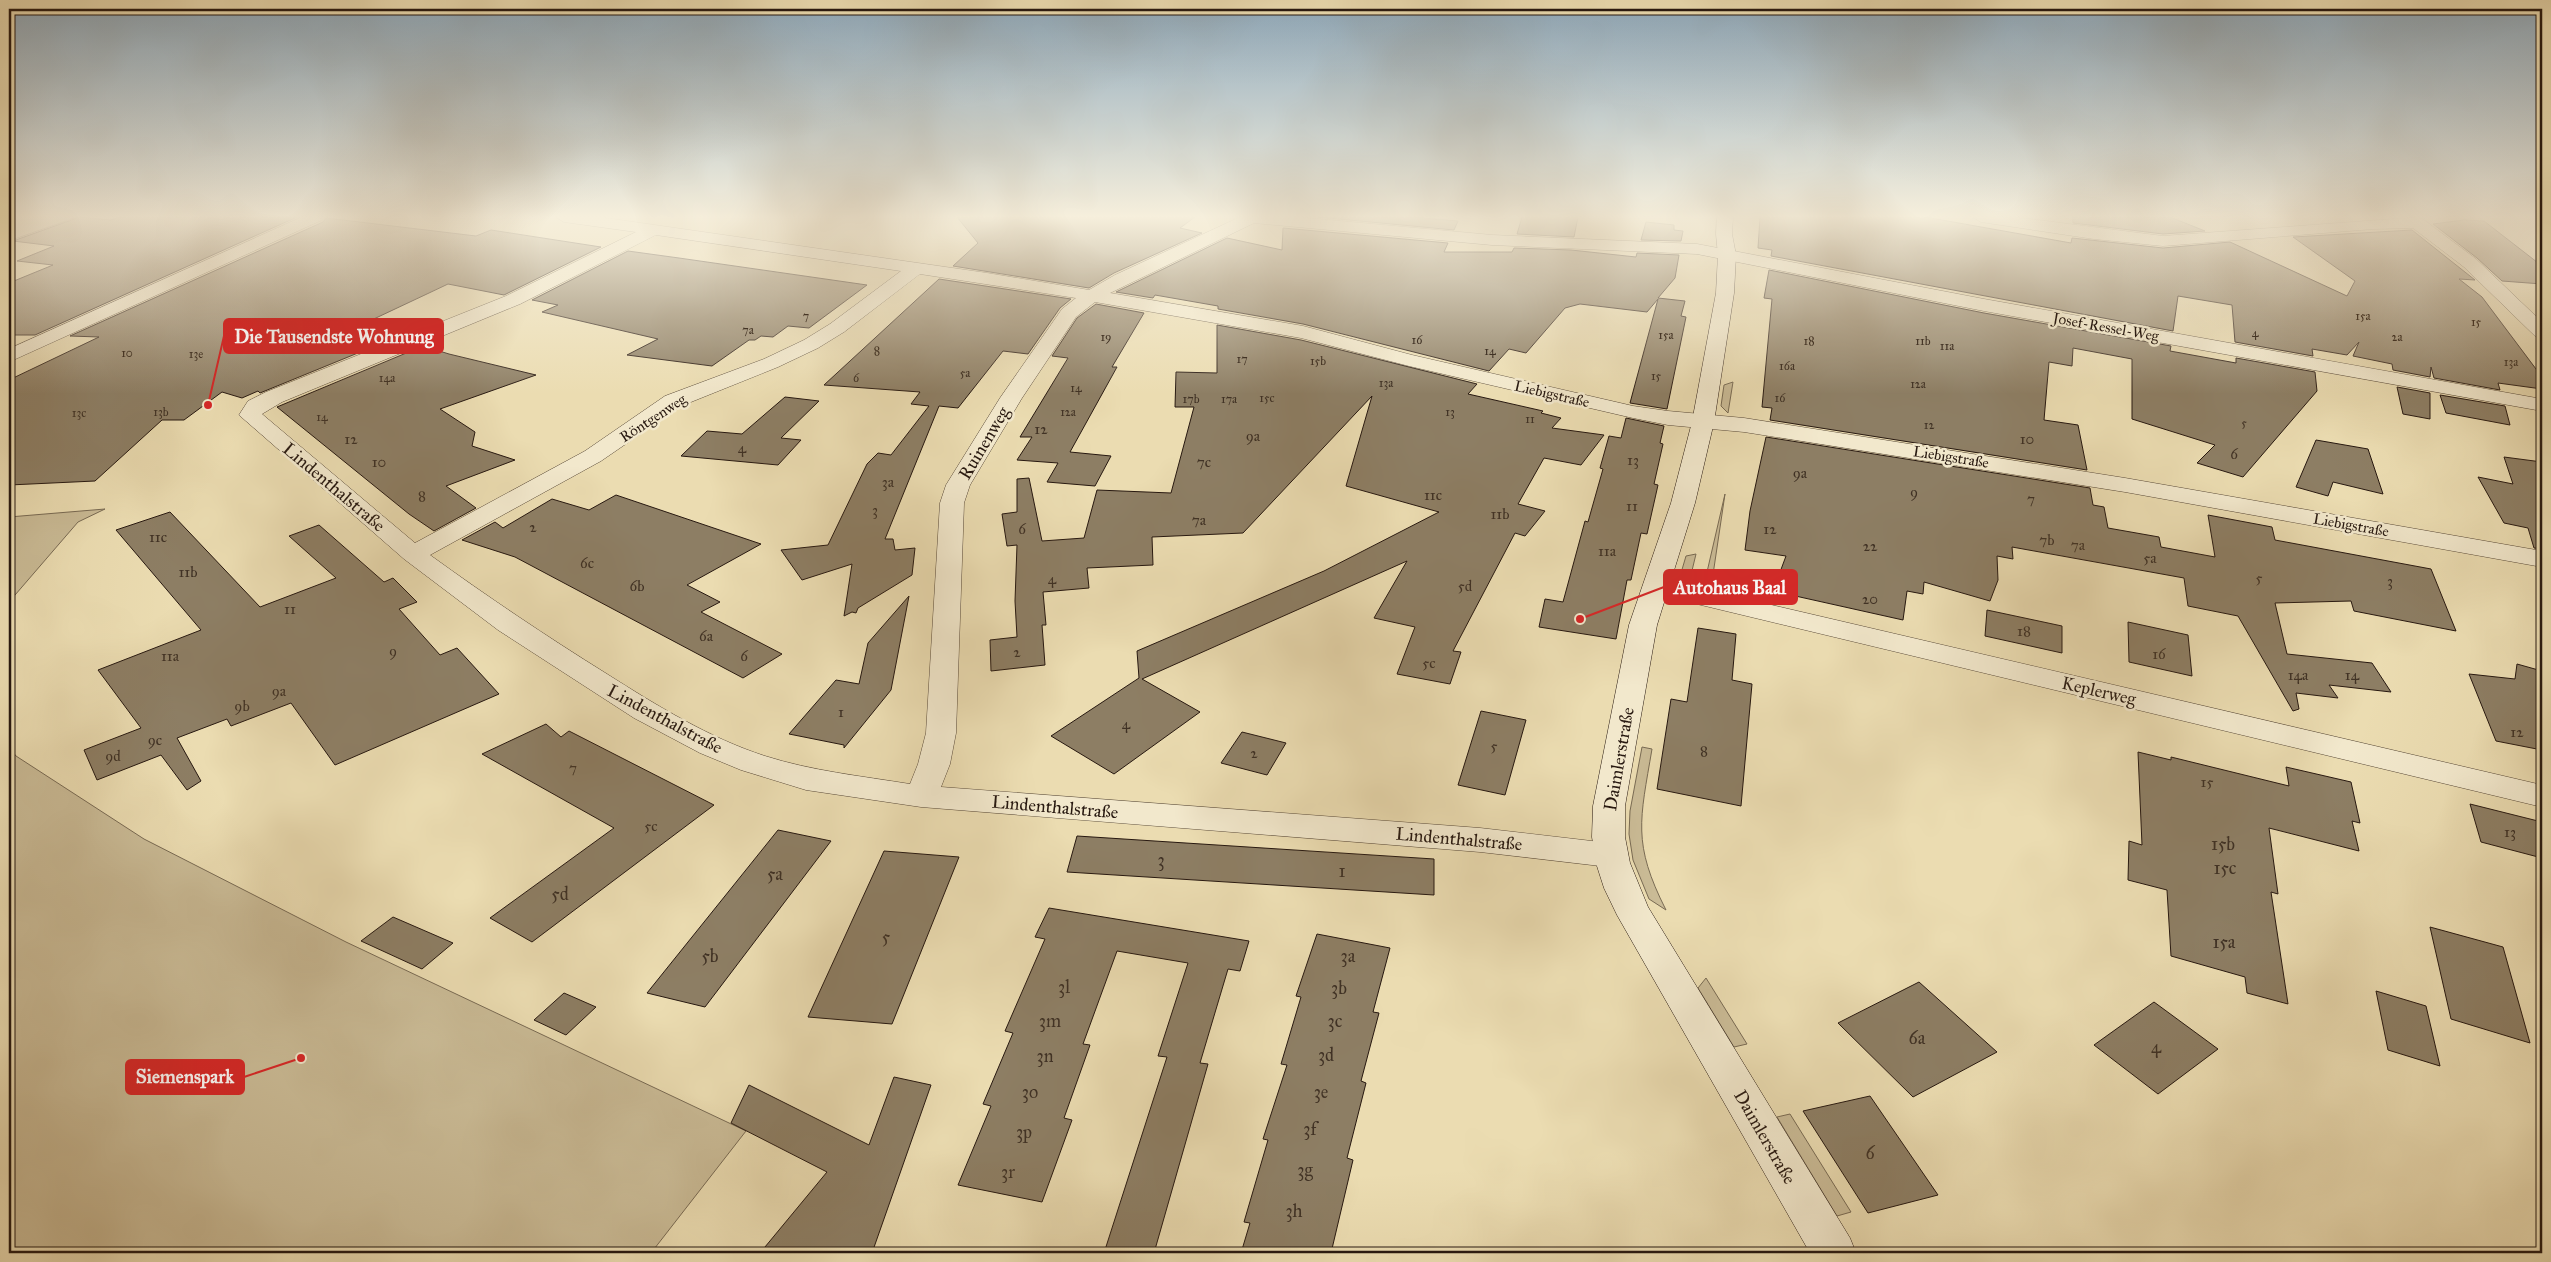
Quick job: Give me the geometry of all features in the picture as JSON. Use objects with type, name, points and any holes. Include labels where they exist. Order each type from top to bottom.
[{"type":"street","points":[[9,356],[186,276]]},
{"type":"street","name":"Lindenthalstraße","points":[[562,276],[513,300],[264,401],[251,411],[250,415],[413,554],[508,624],[636,706],[711,746],[752,763],[806,779],[921,796],[1480,840],[1609,855]]},
{"type":"street","name":"Röntgenweg","points":[[413,554],[593,456],[673,401],[771,363],[811,344],[837,328],[906,276]]},
{"type":"street","name":"Liebigstraße","points":[[965,276],[1303,332],[1409,360],[1592,403],[1668,418],[1744,425],[2125,485],[2542,560]]},
{"type":"street","name":"Ruinenweg","points":[[921,796],[934,764],[941,733],[953,495],[1011,398],[1061,323],[1073,309],[1091,296],[1127,276]]},
{"type":"street","name":"Daimlerstraße","points":[[1726,276],[1725,293],[1703,422],[1682,503],[1643,625],[1609,806],[1607,829],[1609,855],[1615,874],[1635,915],[1834,1253]]},
{"type":"street","name":"Josef-Ressel-Weg","points":[[1836,276],[2018,311],[2542,404]]},
{"type":"street","points":[[2483,276],[2542,332]]},
{"type":"street","name":"Keplerweg","points":[[1656,586],[2542,796]]},
{"type":"shaded area","points":[[1733,382],[1728,413],[1721,406],[1724,385]]},
{"type":"shaded area","points":[[1725,494],[1711,588],[1704,585]]},
{"type":"shaded area","points":[[105,509],[78,522],[9,602],[9,517]]},
{"type":"shaded area","points":[[1696,554],[1689,583],[1681,573],[1686,556]]},
{"type":"shaded area","points":[[9,747],[16,756],[144,839],[346,942],[746,1131],[651,1253],[9,1253]]},
{"type":"shaded area","points":[[1642,747],[1652,749],[1642,813],[1643,848],[1655,887],[1666,910],[1649,899],[1633,860],[1629,834],[1630,811]]},
{"type":"shaded area","points":[[1706,978],[1747,1044],[1734,1047],[1698,988]]},
{"type":"shaded area","points":[[1790,1114],[1851,1212],[1837,1216],[1777,1117]]},
{"type":"building","points":[[26,276],[166,276],[35,335],[9,335],[9,283]]},
{"type":"building","points":[[203,276],[543,276],[504,295],[448,284],[361,325],[397,337],[260,393],[258,391],[242,398],[222,392],[184,420],[162,420],[95,481],[9,485],[9,380],[99,337],[70,336]]},
{"type":"building","points":[[579,276],[803,276],[867,285],[809,328],[788,326],[773,337],[761,336],[755,340],[749,340],[712,366],[627,355],[658,339],[542,312],[558,305],[532,300]]},
{"type":"building","points":[[1014,276],[1109,276],[1089,288]]},
{"type":"building","points":[[1149,276],[1675,276],[1658,298],[1685,301],[1681,316],[1686,317],[1667,409],[1630,403],[1658,299],[1647,312],[1580,304],[1565,308],[1526,353],[1509,349],[1489,371],[1303,324],[1218,309],[1218,306],[1155,295],[1153,298],[1116,292]]},
{"type":"building","points":[[1768,276],[1798,276],[1984,313],[2171,346],[2170,351],[2236,363],[2236,358],[2315,372],[2317,391],[2243,477],[2197,463],[2215,445],[2132,419],[2132,359],[2073,348],[2072,366],[2049,362],[2044,420],[2078,425],[2087,470],[1770,420],[1772,408],[1762,407],[1772,299],[1764,298]]},
{"type":"building","points":[[1878,276],[2303,276],[2347,296],[2355,281],[2348,276],[2470,276],[2475,280],[2459,279],[2482,297],[2542,377],[2542,389],[2498,383],[2500,390],[2434,378],[2431,367],[2430,377],[2393,370],[2392,364],[2353,356],[2359,342],[2347,355],[2312,349],[2313,356],[2235,342],[2232,305],[2178,296],[2173,331]]},
{"type":"building","points":[[2496,276],[2542,276],[2542,284],[2502,281]]},
{"type":"building","points":[[939,279],[1071,299],[1060,308],[1028,354],[1003,351],[958,408],[939,406],[885,539],[893,539],[895,550],[915,548],[912,575],[858,608],[856,613],[852,612],[844,616],[852,564],[802,580],[781,550],[828,545],[867,464],[878,453],[891,455],[929,406],[911,404],[920,392],[824,385]]},
{"type":"building","points":[[1096,304],[1144,313],[1112,367],[1117,367],[1070,452],[1111,456],[1095,486],[1047,482],[1058,463],[1017,460],[1032,437],[1020,437],[1068,358],[1052,356],[1077,318]]},
{"type":"building","points":[[1217,325],[1301,340],[1477,384],[1468,394],[1543,411],[1541,413],[1561,418],[1552,428],[1604,435],[1581,465],[1544,458],[1518,504],[1545,511],[1525,536],[1515,533],[1453,651],[1461,652],[1450,684],[1397,674],[1415,627],[1374,618],[1407,561],[1142,679],[1200,712],[1114,774],[1051,736],[1139,678],[1137,651],[1324,571],[1439,512],[1346,486],[1372,396],[1243,533],[1152,537],[1153,565],[1087,568],[1089,588],[1043,592],[1046,625],[1042,625],[1045,665],[991,671],[990,640],[1017,637],[1015,601],[1017,545],[1007,546],[1002,514],[1017,512],[1017,479],[1029,478],[1042,541],[1084,538],[1097,490],[1171,493],[1194,407],[1175,407],[1176,372],[1217,373]]},
{"type":"building","points":[[423,346],[536,375],[440,409],[475,432],[472,446],[515,460],[446,486],[476,508],[434,531],[409,514],[277,407]]},
{"type":"building","points":[[2397,387],[2430,393],[2430,419],[2403,414]]},
{"type":"building","points":[[2440,395],[2505,406],[2510,425],[2446,413]]},
{"type":"building","points":[[785,397],[819,401],[781,438],[801,440],[778,465],[681,456],[707,431],[742,434]]},
{"type":"building","points":[[1626,418],[1664,426],[1660,443],[1663,444],[1654,484],[1658,485],[1647,534],[1641,533],[1631,580],[1627,580],[1616,639],[1539,627],[1545,599],[1563,602],[1585,521],[1588,522],[1603,469],[1600,468],[1609,436],[1621,438]]},
{"type":"building","points":[[1766,437],[2090,488],[2093,505],[2104,507],[2108,528],[2159,537],[2161,547],[2215,557],[2208,515],[2272,527],[2275,540],[2431,569],[2456,631],[2354,611],[2351,601],[2275,603],[2287,654],[2372,663],[2391,692],[2329,685],[2338,698],[2296,693],[2299,709],[2293,711],[2238,616],[2188,606],[2184,578],[2012,547],[2013,559],[1997,556],[1998,580],[1990,601],[1924,582],[1923,594],[1907,591],[1903,620],[1773,591],[1786,556],[1745,550],[1750,511]]},
{"type":"building","points":[[2316,440],[2368,449],[2383,494],[2333,482],[2328,496],[2296,487]]},
{"type":"building","points":[[2504,457],[2542,462],[2542,549],[2534,548],[2528,528],[2504,523],[2478,477],[2513,484]]},
{"type":"building","points":[[616,495],[761,544],[687,585],[720,602],[701,612],[782,654],[743,678],[515,557],[462,540],[495,522],[503,528],[552,499],[589,510]]},
{"type":"building","points":[[170,512],[260,607],[336,578],[289,536],[319,525],[384,582],[393,578],[417,602],[399,609],[440,655],[457,648],[499,694],[335,765],[291,703],[231,726],[227,719],[177,738],[201,781],[187,790],[161,755],[97,780],[84,750],[141,728],[98,670],[201,630],[116,530]]},
{"type":"building","points":[[909,596],[891,690],[844,748],[844,745],[789,734],[836,680],[859,684],[868,643]]},
{"type":"building","points":[[1987,610],[2062,626],[2062,653],[1985,636]]},
{"type":"building","points":[[2128,622],[2188,635],[2192,676],[2129,662]]},
{"type":"building","points":[[1698,628],[1736,634],[1732,680],[1752,684],[1741,806],[1657,789],[1671,699],[1687,702]]},
{"type":"building","points":[[2517,664],[2542,671],[2542,750],[2496,741],[2469,674],[2515,679]]},
{"type":"building","points":[[1481,711],[1526,720],[1505,795],[1458,785]]},
{"type":"building","points":[[546,724],[561,737],[569,731],[714,805],[532,942],[490,918],[614,828],[482,754]]},
{"type":"building","points":[[1242,732],[1286,743],[1267,775],[1221,763]]},
{"type":"building","points":[[2138,752],[2171,760],[2171,757],[2289,786],[2286,767],[2351,782],[2360,823],[2352,821],[2359,851],[2269,828],[2278,894],[2271,892],[2288,1004],[2247,993],[2245,977],[2171,956],[2167,890],[2128,880],[2129,841],[2142,845]]},
{"type":"building","points":[[2470,804],[2542,822],[2542,858],[2481,842]]},
{"type":"building","points":[[778,830],[831,841],[705,1007],[647,993]]},
{"type":"building","points":[[1077,836],[1434,859],[1434,895],[1067,872]]},
{"type":"building","points":[[884,851],[959,857],[892,1024],[808,1017]]},
{"type":"building","points":[[1049,908],[1249,941],[1240,971],[1228,969],[1200,1063],[1208,1064],[1154,1253],[1104,1253],[1167,1057],[1158,1056],[1188,963],[1117,951],[1083,1044],[1090,1045],[1064,1118],[1072,1120],[1042,1202],[958,1185],[991,1106],[983,1104],[1013,1033],[1005,1031],[1045,939],[1035,937]]},
{"type":"building","points":[[393,917],[453,943],[422,969],[361,941]]},
{"type":"building","points":[[2430,927],[2503,947],[2530,1043],[2451,1019]]},
{"type":"building","points":[[1317,934],[1390,948],[1373,1012],[1379,1013],[1361,1081],[1366,1083],[1347,1158],[1353,1160],[1331,1253],[1241,1253],[1250,1223],[1244,1222],[1268,1140],[1263,1139],[1287,1065],[1281,1064],[1301,997],[1296,996]]},
{"type":"building","points":[[1919,982],[1997,1052],[1913,1097],[1838,1023]]},
{"type":"building","points":[[2376,991],[2426,1006],[2440,1066],[2388,1050]]},
{"type":"building","points":[[564,993],[596,1007],[566,1035],[534,1020]]},
{"type":"building","points":[[2154,1002],[2218,1049],[2158,1094],[2094,1045]]},
{"type":"building","points":[[894,1077],[931,1085],[872,1253],[760,1253],[827,1172],[731,1123],[749,1085],[869,1145]]},
{"type":"building","points":[[1870,1096],[1938,1195],[1868,1213],[1803,1111]]},
{"type":"place","name":"Die Tausendste Wohnung","points":[[208,405]]},
{"type":"place","name":"Autohaus Baal","points":[[1580,619]]},
{"type":"place","name":"Siemenspark","points":[[301,1058]]}]
